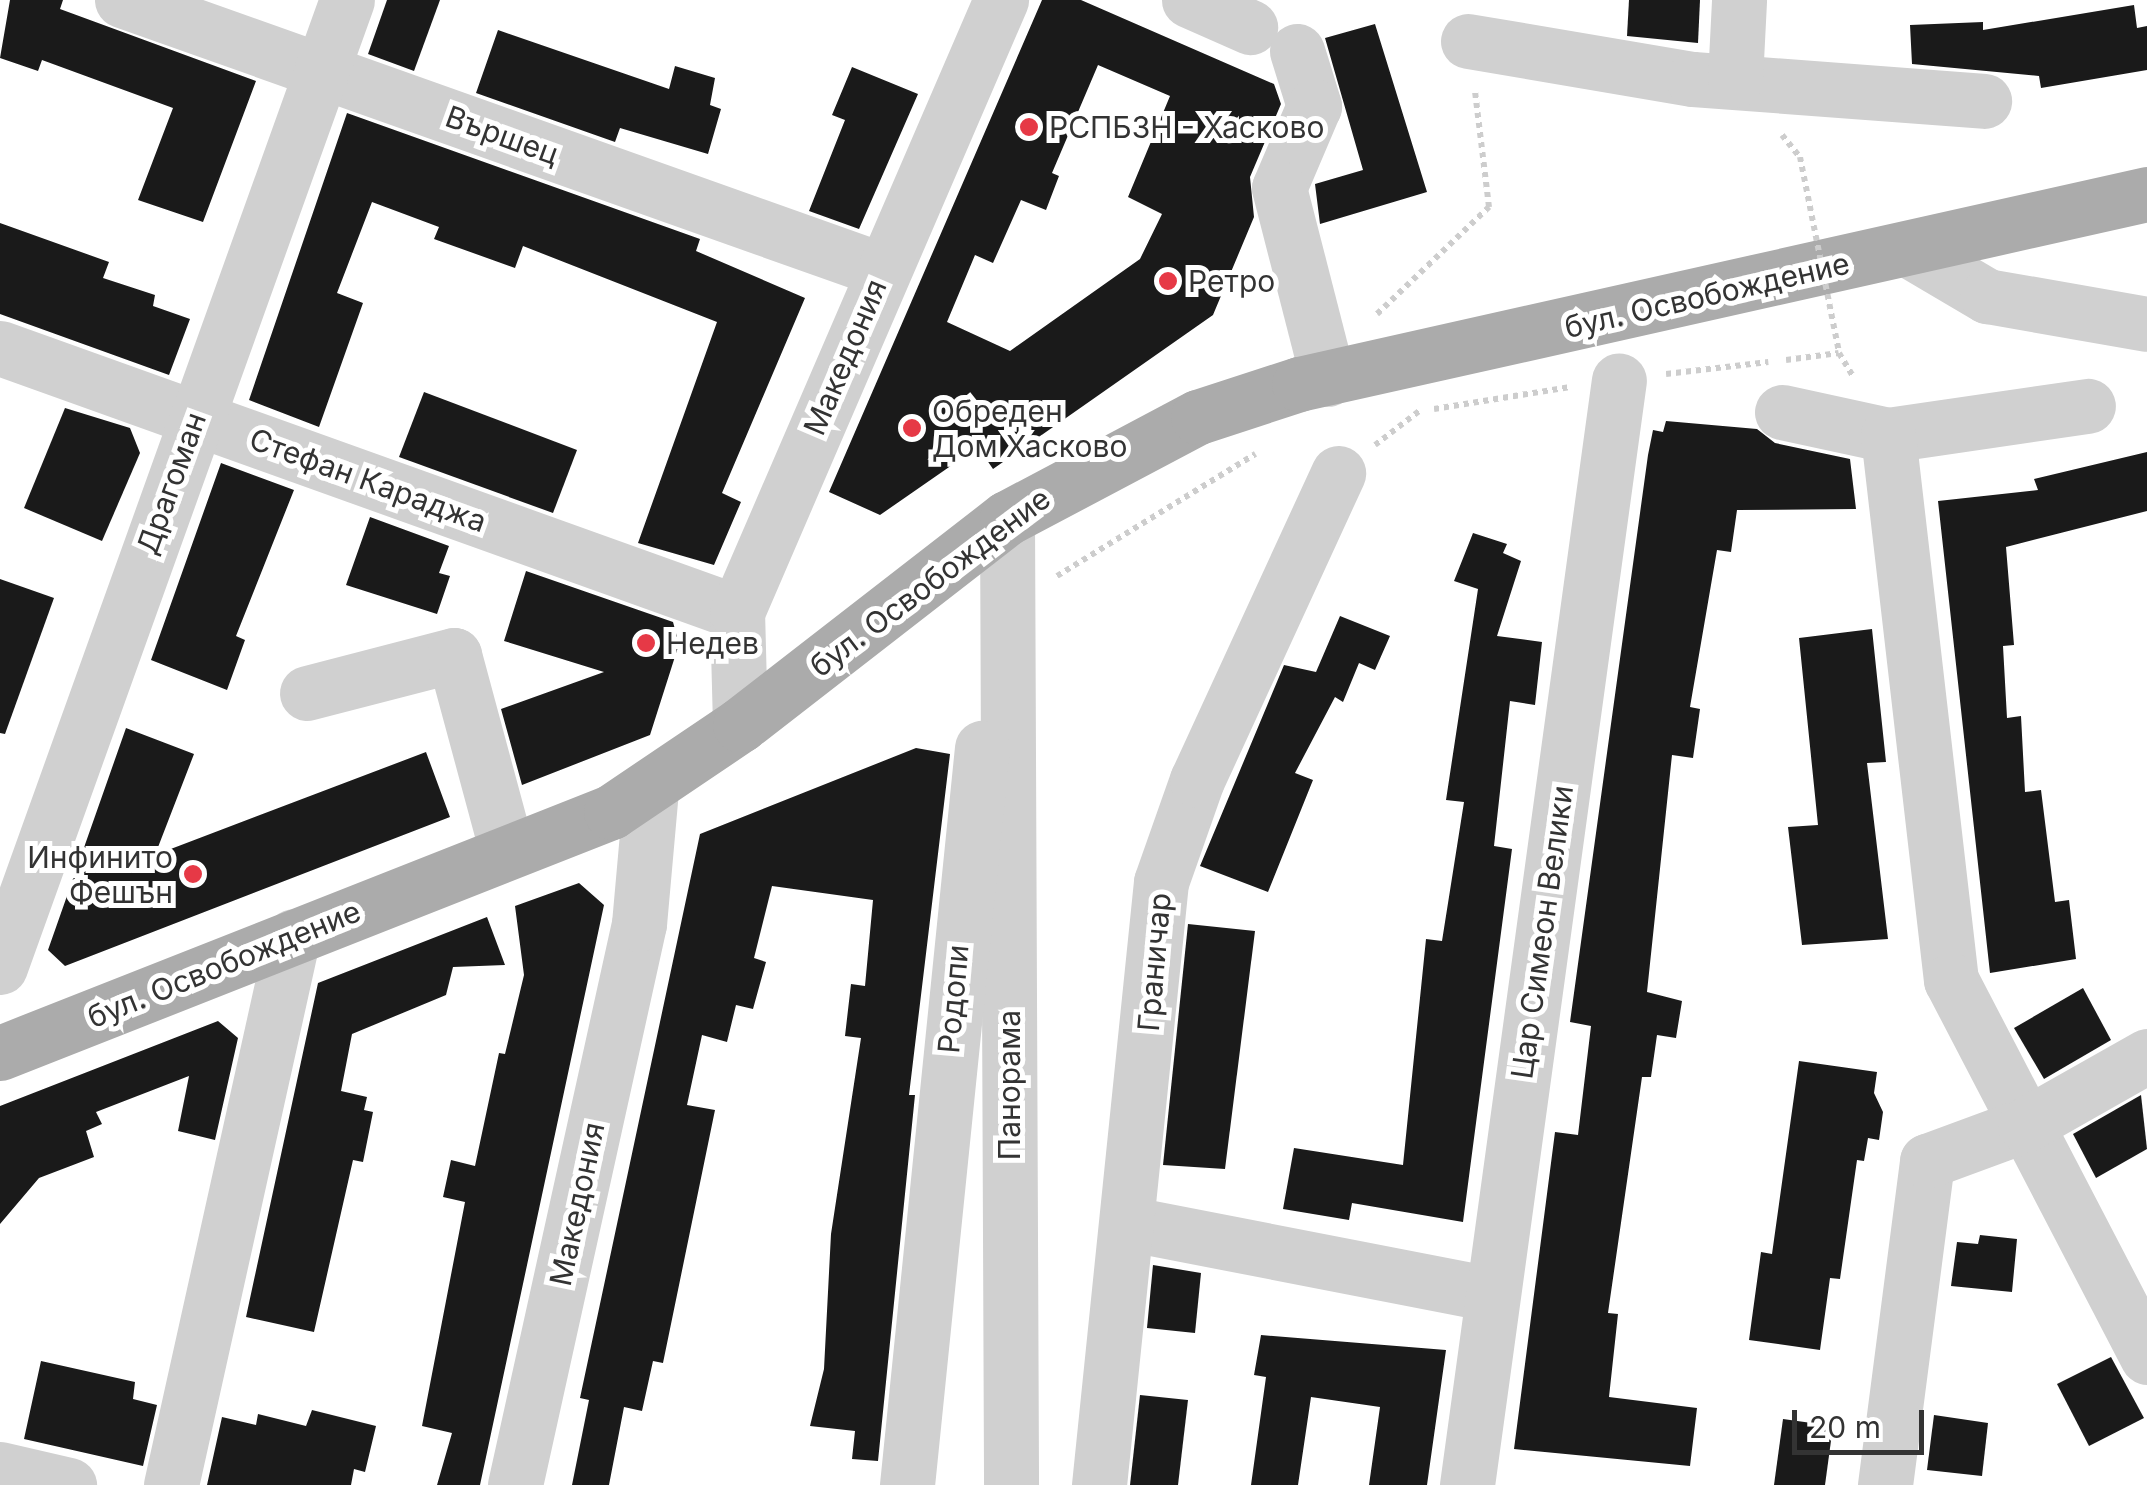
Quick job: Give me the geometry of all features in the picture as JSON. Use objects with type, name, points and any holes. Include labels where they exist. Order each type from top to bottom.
[{"type":"main road","name":"бул. Освобождение","points":[[0,1053],[651,790],[1007,518],[1322,356],[1909,250],[2147,194]]},
{"type":"street","name":"Вършец","points":[[122,0],[882,270]]},
{"type":"street","name":"Драгоман","points":[[0,967],[347,0]]},
{"type":"street","name":"Македония","points":[[740,725],[737,612],[1001,0]]},
{"type":"street","points":[[1189,0],[1274,39],[1314,106],[1279,188],[1322,356]]},
{"type":"street","points":[[1735,80],[1738,0]]},
{"type":"street","points":[[1468,41],[1735,80],[1984,101]]},
{"type":"street","points":[[1909,250],[1987,296],[2147,324]]},
{"type":"street","name":"Стефан Караджа","points":[[0,348],[737,612]]},
{"type":"street","name":"Цар Симеон Велики","points":[[1467,1485],[1619,380]]},
{"type":"street","points":[[1782,412],[1888,435],[2088,406]]},
{"type":"street","points":[[1888,435],[1951,980],[2147,1358]]},
{"type":"street","name":"Граничар","points":[[1100,1485],[1131,1224],[1161,882],[1196,780],[1338,473]]},
{"type":"street","name":"Родопи","points":[[907,1485],[975,764],[1008,686],[1007,518]]},
{"type":"street","points":[[307,693],[454,655],[507,851]]},
{"type":"street","name":"Панорама","points":[[1008,686],[1011,1485]]},
{"type":"street","name":"Македония","points":[[515,1485],[639,924],[651,790]]},
{"type":"street","points":[[171,1485],[293,936]]},
{"type":"street","points":[[1885,1485],[1928,1161],[2026,1125],[2147,1056]]},
{"type":"street","points":[[1131,1224],[1492,1294]]},
{"type":"street","points":[[0,1470],[69,1485]]},
{"type":"path","points":[[1322,356],[1374,316],[1490,208],[1468,41]]},
{"type":"path","points":[[1800,157],[1838,353]]},
{"type":"building","points":[[10,0],[63,0],[60,9],[256,81],[203,222],[138,200],[173,108],[42,60],[38,71],[0,58]]},
{"type":"building","points":[[387,0],[440,0],[414,71],[368,54]]},
{"type":"building","points":[[1042,0],[1081,0],[1274,84],[1281,104],[1250,177],[1254,217],[1213,315],[993,469],[978,447],[880,515],[829,492]],"holes":[[[1098,65],[1170,96],[1128,197],[1162,214],[1140,259],[1010,351],[947,322],[975,255],[993,263],[1021,200],[1046,210],[1059,176],[1052,173]]]},
{"type":"building","points":[[1629,0],[1700,0],[1698,43],[1627,36]]},
{"type":"building","points":[[2134,5],[2137,28],[2147,26],[2147,70],[2041,88],[2039,76],[1912,64],[1910,25],[1983,22],[1983,30]]},
{"type":"building","points":[[1375,24],[1427,192],[1320,224],[1315,184],[1363,170],[1325,38]]},
{"type":"building","points":[[498,30],[669,89],[675,66],[715,78],[710,105],[721,109],[708,154],[620,128],[615,142],[476,93]]},
{"type":"building","points":[[852,67],[918,94],[859,229],[809,211],[845,120],[832,115]]},
{"type":"building","points":[[347,113],[700,239],[696,251],[805,298],[722,493],[741,502],[714,565],[638,543],[717,322],[523,246],[515,268],[434,239],[439,227],[372,202],[337,293],[363,303],[319,427],[249,400]]},
{"type":"building","points":[[0,223],[109,262],[103,278],[155,295],[153,306],[190,319],[169,375],[0,314]]},
{"type":"building","points":[[424,392],[577,450],[553,513],[399,457]]},
{"type":"building","points":[[65,408],[130,428],[140,453],[102,541],[24,508]]},
{"type":"building","points":[[1666,421],[1757,429],[1775,443],[1850,459],[1856,509],[1737,510],[1731,552],[1717,550],[1690,707],[1700,709],[1693,758],[1672,755],[1647,992],[1682,1001],[1676,1038],[1657,1035],[1651,1077],[1642,1077],[1608,1313],[1618,1314],[1609,1397],[1697,1408],[1690,1466],[1514,1449],[1555,1132],[1578,1135],[1591,1026],[1570,1022],[1648,455],[1653,430],[1663,432]]},
{"type":"building","points":[[2147,452],[2147,511],[2006,547],[2014,645],[2003,646],[2007,718],[2021,716],[2025,792],[2041,790],[2055,902],[2069,900],[2076,959],[1990,973],[1938,501],[2038,490],[2034,479]]},
{"type":"building","points":[[221,463],[294,490],[236,636],[245,640],[227,690],[151,660]]},
{"type":"building","points":[[370,517],[449,546],[439,573],[450,576],[437,614],[346,585]]},
{"type":"building","points":[[1473,533],[1507,544],[1503,553],[1521,561],[1497,636],[1542,642],[1535,705],[1510,701],[1494,846],[1512,849],[1463,1222],[1352,1203],[1349,1220],[1283,1209],[1294,1148],[1403,1165],[1426,939],[1442,941],[1464,802],[1446,800],[1478,589],[1454,581]]},
{"type":"building","points":[[526,571],[673,622],[679,644],[650,735],[522,785],[501,709],[604,672],[504,641]]},
{"type":"building","points":[[0,579],[54,598],[5,734],[0,733]]},
{"type":"building","points":[[1340,616],[1390,636],[1375,670],[1359,663],[1343,702],[1335,697],[1295,773],[1313,780],[1268,892],[1200,866],[1284,665],[1316,672]]},
{"type":"building","points":[[1872,629],[1886,762],[1867,763],[1888,939],[1802,945],[1788,827],[1818,825],[1799,638]]},
{"type":"building","points":[[126,728],[194,754],[155,855],[426,752],[450,817],[65,966],[48,950]]},
{"type":"building","points":[[916,748],[950,754],[909,1095],[915,1095],[878,1461],[852,1459],[855,1431],[810,1426],[824,1369],[831,1234],[861,1038],[845,1036],[851,984],[865,986],[873,900],[772,886],[754,958],[766,962],[753,1009],[736,1005],[727,1042],[702,1035],[687,1105],[715,1110],[663,1363],[653,1361],[642,1411],[624,1407],[609,1485],[572,1485],[589,1400],[580,1398],[700,834]]},
{"type":"building","points":[[579,883],[604,905],[480,1485],[437,1485],[452,1433],[422,1426],[465,1202],[443,1197],[451,1160],[475,1166],[499,1053],[505,1054],[524,975],[515,906]]},
{"type":"building","points":[[487,917],[505,965],[453,967],[446,995],[352,1034],[341,1091],[367,1097],[364,1110],[373,1112],[363,1162],[353,1160],[314,1332],[246,1317],[318,983]]},
{"type":"building","points":[[1188,924],[1255,931],[1225,1169],[1163,1165]]},
{"type":"building","points":[[2083,988],[2111,1040],[2044,1079],[2014,1028]]},
{"type":"building","points":[[218,1021],[238,1038],[215,1140],[178,1131],[189,1076],[96,1112],[102,1124],[86,1131],[94,1157],[39,1178],[0,1224],[0,1106]]},
{"type":"building","points":[[1799,1061],[1877,1072],[1874,1093],[1883,1112],[1879,1140],[1868,1138],[1864,1161],[1857,1160],[1840,1279],[1830,1278],[1820,1350],[1749,1340],[1761,1252],[1772,1254]]},
{"type":"building","points":[[2141,1095],[2147,1149],[2096,1178],[2073,1134]]},
{"type":"building","points":[[1980,1235],[2017,1239],[2012,1292],[1951,1286],[1957,1242],[1978,1244]]},
{"type":"building","points":[[1153,1265],[1201,1273],[1195,1333],[1147,1328]]},
{"type":"building","points":[[1261,1335],[1446,1350],[1427,1485],[1369,1485],[1380,1407],[1311,1397],[1298,1485],[1251,1485],[1266,1377],[1254,1375]]},
{"type":"building","points":[[2111,1357],[2144,1418],[2089,1446],[2057,1384]]},
{"type":"building","points":[[41,1361],[135,1382],[133,1399],[157,1405],[143,1466],[24,1439]]},
{"type":"building","points":[[1140,1395],[1188,1400],[1178,1485],[1130,1485]]},
{"type":"building","points":[[312,1410],[376,1426],[365,1472],[354,1469],[351,1485],[207,1485],[222,1417],[256,1425],[258,1414],[306,1426]]},
{"type":"building","points":[[1934,1415],[1988,1423],[1982,1476],[1927,1470]]},
{"type":"building","points":[[1783,1419],[1833,1426],[1825,1485],[1774,1485]]},
{"type":"place","name":"РСПБЗН - Хасково","points":[[1029,127]]},
{"type":"place","name":"Ретро","points":[[1168,281]]},
{"type":"place","name":"Обреден Дом Хасково","points":[[912,428]]},
{"type":"place","name":"Недев","points":[[646,643]]},
{"type":"place","name":"Инфинито Фешън","points":[[193,874]]}]
